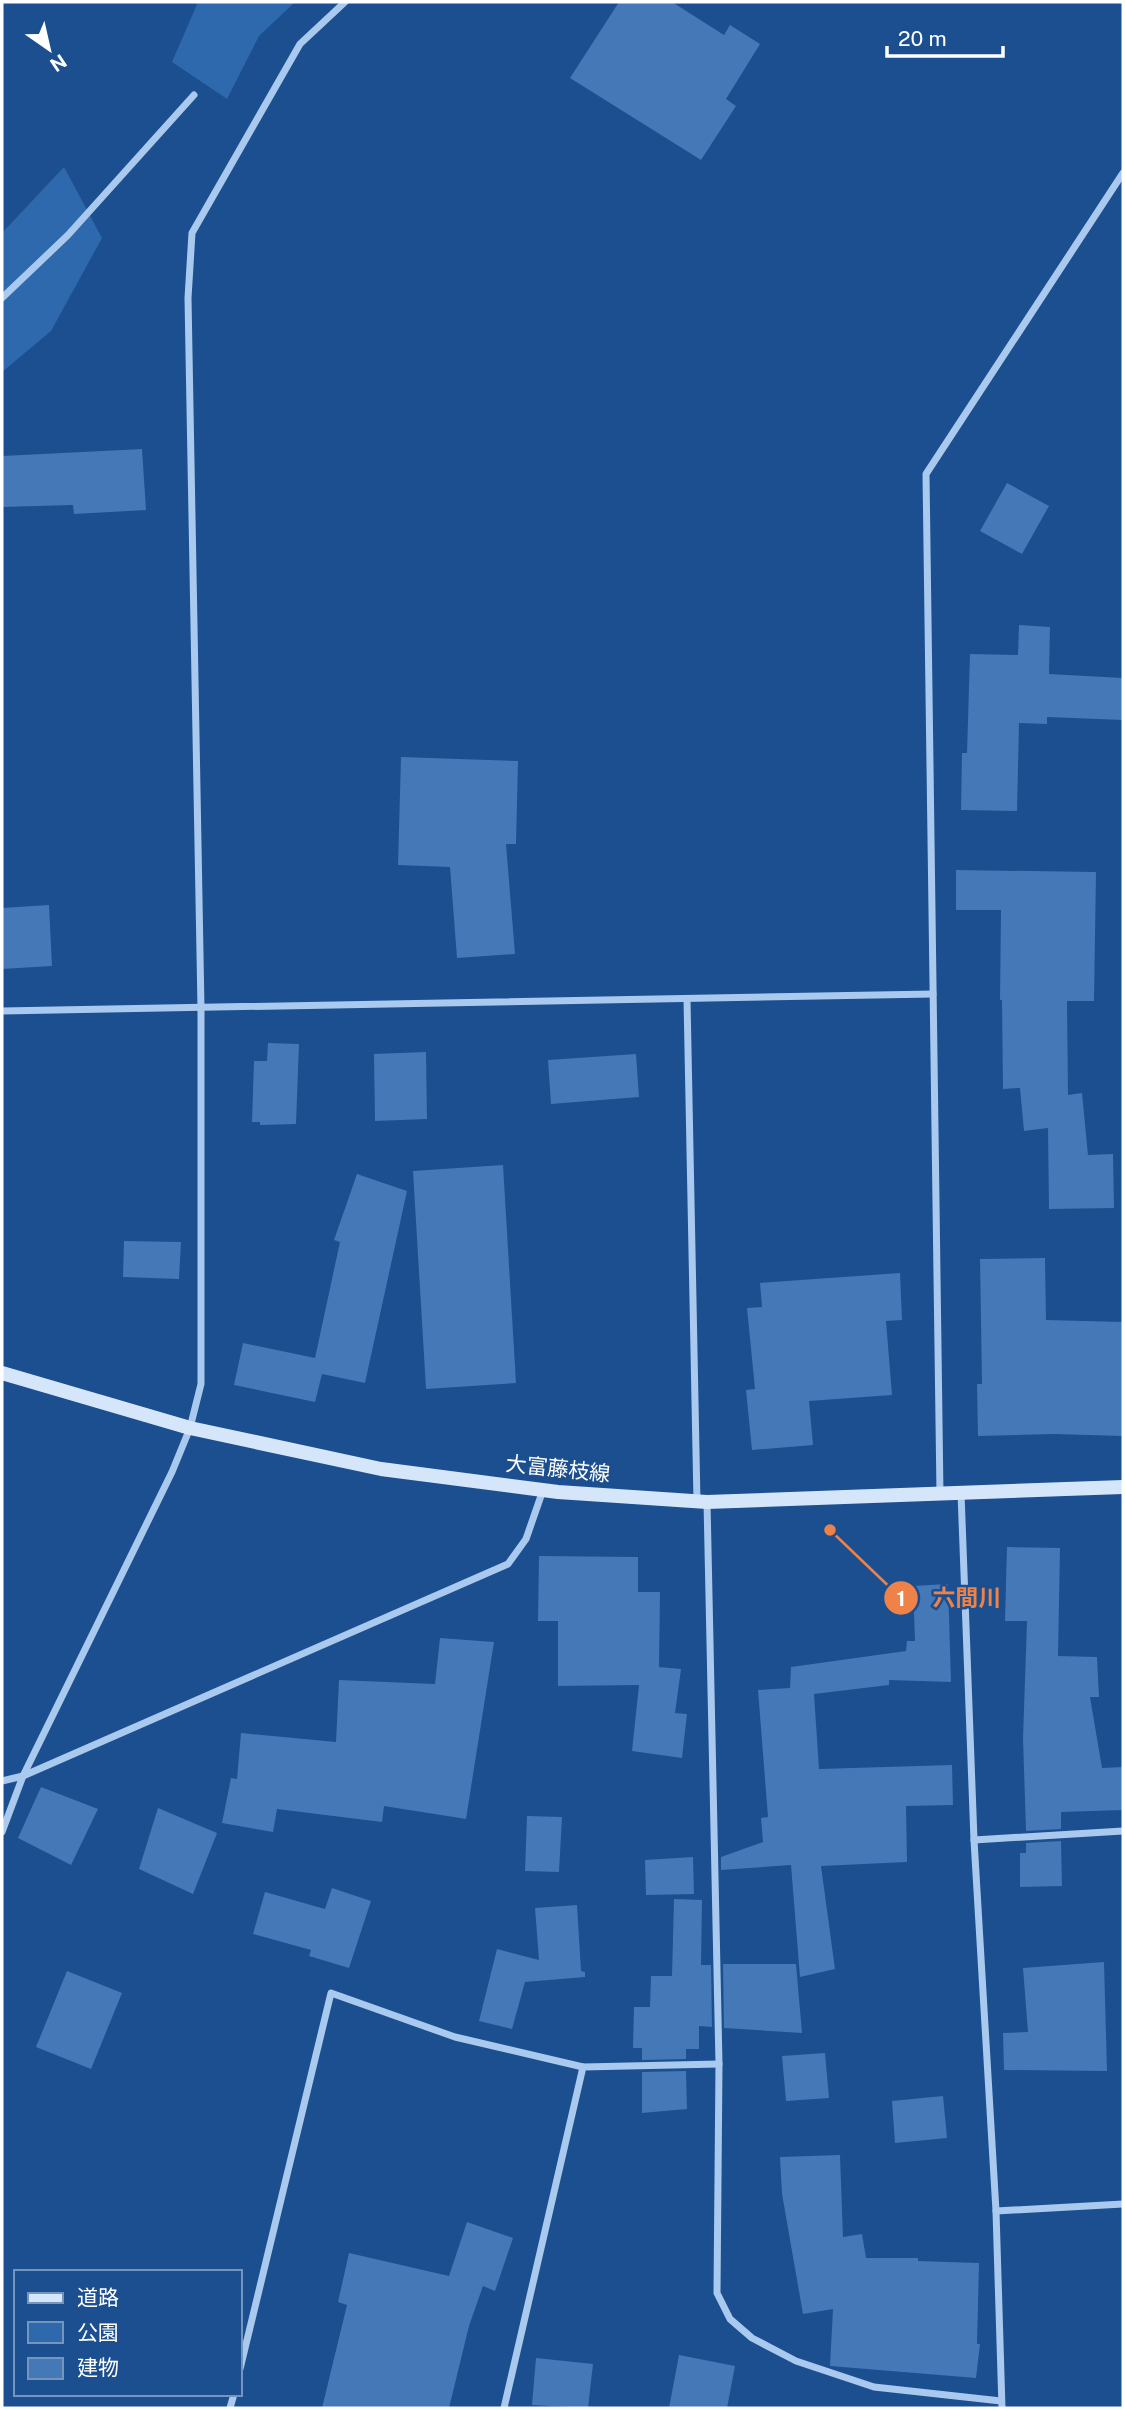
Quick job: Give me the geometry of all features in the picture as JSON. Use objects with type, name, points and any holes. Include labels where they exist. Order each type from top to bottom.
[{"type":"main road","name":"大富藤枝線","points":[[2,1373],[190,1427],[381,1469],[543,1490],[702,1502],[1123,1487]]},
{"type":"street","points":[[2,1832],[23,1776],[172,1472],[190,1427],[201,1384],[201,1008],[188,298],[192,233],[300,44],[345,2]]},
{"type":"street","points":[[2,298],[68,235],[194,95]]},
{"type":"street","points":[[940,1494],[926,474],[1123,173]]},
{"type":"street","points":[[2,1011],[933,994]]},
{"type":"street","points":[[687,999],[719,2064],[717,2293],[730,2319],[752,2338],[796,2361],[874,2387],[1002,2405],[996,2211],[974,1840],[961,1493]]},
{"type":"street","points":[[2,1781],[23,1776],[508,1564],[526,1539],[543,1490]]},
{"type":"street","points":[[974,1840],[1123,1831]]},
{"type":"street","points":[[242,2361],[331,1993],[455,2037],[583,2067],[719,2064]]},
{"type":"street","points":[[504,2408],[583,2067]]},
{"type":"street","points":[[996,2211],[1123,2204]]},
{"type":"green space","points":[[198,2],[295,2],[259,36],[227,99],[172,62]]},
{"type":"green space","points":[[64,167],[102,238],[51,331],[2,372],[2,233]]},
{"type":"building","points":[[619,2],[672,2],[724,35],[730,25],[760,44],[726,99],[736,106],[701,160],[570,78]]},
{"type":"building","points":[[142,449],[146,510],[74,514],[73,505],[2,507],[2,456]]},
{"type":"building","points":[[1007,483],[1049,506],[1022,554],[980,531]]},
{"type":"building","points":[[1019,625],[1050,627],[1049,674],[1123,678],[1123,720],[1047,717],[1047,724],[1019,723],[1017,811],[961,810],[962,753],[967,753],[970,654],[1018,655]]},
{"type":"building","points":[[401,757],[518,761],[516,844],[506,844],[515,954],[457,958],[450,867],[398,865]]},
{"type":"building","points":[[956,870],[1096,872],[1094,1001],[1067,1001],[1068,1095],[1082,1093],[1088,1155],[1113,1154],[1114,1208],[1049,1209],[1048,1128],[1024,1131],[1020,1088],[1003,1089],[1001,910],[956,910]]},
{"type":"building","points":[[49,905],[52,966],[2,969],[2,908]]},
{"type":"building","points":[[268,1043],[299,1044],[296,1124],[260,1125],[260,1122],[252,1122],[254,1061],[267,1061]]},
{"type":"building","points":[[426,1052],[427,1119],[375,1121],[374,1054]]},
{"type":"building","points":[[636,1054],[639,1097],[551,1104],[548,1060]]},
{"type":"building","points":[[503,1165],[516,1383],[426,1389],[413,1171]]},
{"type":"building","points":[[357,1174],[407,1191],[365,1383],[322,1374],[315,1402],[234,1385],[243,1343],[315,1358],[340,1242],[334,1240]]},
{"type":"building","points":[[124,1241],[181,1242],[179,1279],[123,1277]]},
{"type":"building","points":[[1045,1258],[1046,1320],[1123,1322],[1123,1436],[978,1436],[977,1384],[982,1384],[980,1259]]},
{"type":"building","points":[[900,1273],[902,1320],[886,1321],[892,1395],[809,1401],[813,1445],[752,1450],[746,1390],[755,1389],[747,1308],[762,1307],[760,1283]]},
{"type":"building","points":[[1007,1547],[1060,1548],[1058,1656],[1097,1657],[1099,1697],[1090,1697],[1102,1768],[1123,1767],[1123,1810],[1061,1812],[1061,1829],[1026,1831],[1023,1738],[1027,1621],[1005,1621]]},
{"type":"building","points":[[539,1556],[638,1557],[638,1592],[660,1592],[659,1667],[681,1669],[675,1713],[687,1714],[682,1758],[632,1751],[639,1685],[558,1686],[558,1621],[538,1621]]},
{"type":"building","points":[[948,1584],[951,1682],[889,1680],[889,1685],[814,1694],[819,1769],[952,1765],[953,1805],[906,1806],[907,1862],[821,1866],[835,1969],[800,1977],[791,1865],[721,1870],[721,1857],[763,1842],[761,1818],[768,1817],[758,1690],[790,1688],[791,1667],[906,1651],[907,1641],[915,1641],[913,1586]]},
{"type":"building","points":[[440,1638],[494,1642],[466,1819],[384,1806],[382,1822],[277,1809],[273,1832],[222,1823],[231,1778],[237,1779],[241,1733],[336,1742],[339,1680],[435,1684]]},
{"type":"building","points":[[41,1787],[98,1809],[71,1865],[18,1838]]},
{"type":"building","points":[[158,1808],[217,1833],[193,1894],[139,1869]]},
{"type":"building","points":[[527,1816],[562,1817],[559,1872],[525,1871]]},
{"type":"building","points":[[1061,1841],[1062,1886],[1020,1887],[1020,1853],[1026,1853],[1026,1843]]},
{"type":"building","points":[[693,1857],[694,1894],[646,1895],[645,1860]]},
{"type":"building","points":[[332,1888],[371,1901],[349,1968],[309,1956],[311,1950],[253,1934],[265,1892],[325,1909]]},
{"type":"building","points":[[674,1899],[702,1900],[701,1965],[711,1965],[712,2027],[699,2026],[699,2049],[686,2049],[686,2059],[642,2060],[642,2048],[633,2048],[634,2007],[650,2007],[651,1976],[672,1976]]},
{"type":"building","points":[[577,1905],[581,1971],[585,1972],[585,1977],[525,1982],[512,2029],[479,2021],[497,1949],[539,1960],[535,1908]]},
{"type":"building","points":[[1104,1962],[1107,2071],[1004,2070],[1003,2033],[1028,2032],[1023,1968]]},
{"type":"building","points":[[723,1964],[796,1964],[802,2033],[724,2028]]},
{"type":"building","points":[[67,1971],[122,1993],[91,2069],[36,2047]]},
{"type":"building","points":[[825,2053],[829,2098],[786,2101],[782,2056]]},
{"type":"building","points":[[686,2071],[687,2109],[642,2113],[642,2072]]},
{"type":"building","points":[[943,2096],[947,2138],[895,2143],[892,2101]]},
{"type":"building","points":[[840,2155],[843,2237],[862,2234],[866,2258],[918,2258],[918,2261],[979,2263],[977,2344],[980,2344],[976,2378],[830,2366],[833,2309],[803,2314],[782,2194],[780,2157]]},
{"type":"building","points":[[467,2222],[513,2238],[495,2291],[483,2286],[469,2326],[449,2408],[322,2408],[347,2305],[338,2302],[349,2253],[449,2276]]},
{"type":"building","points":[[679,2355],[735,2366],[727,2408],[669,2408]]},
{"type":"building","points":[[536,2358],[593,2364],[588,2408],[532,2405]]},
{"type":"place","name":"六間川","points":[[830,1530]]}]
